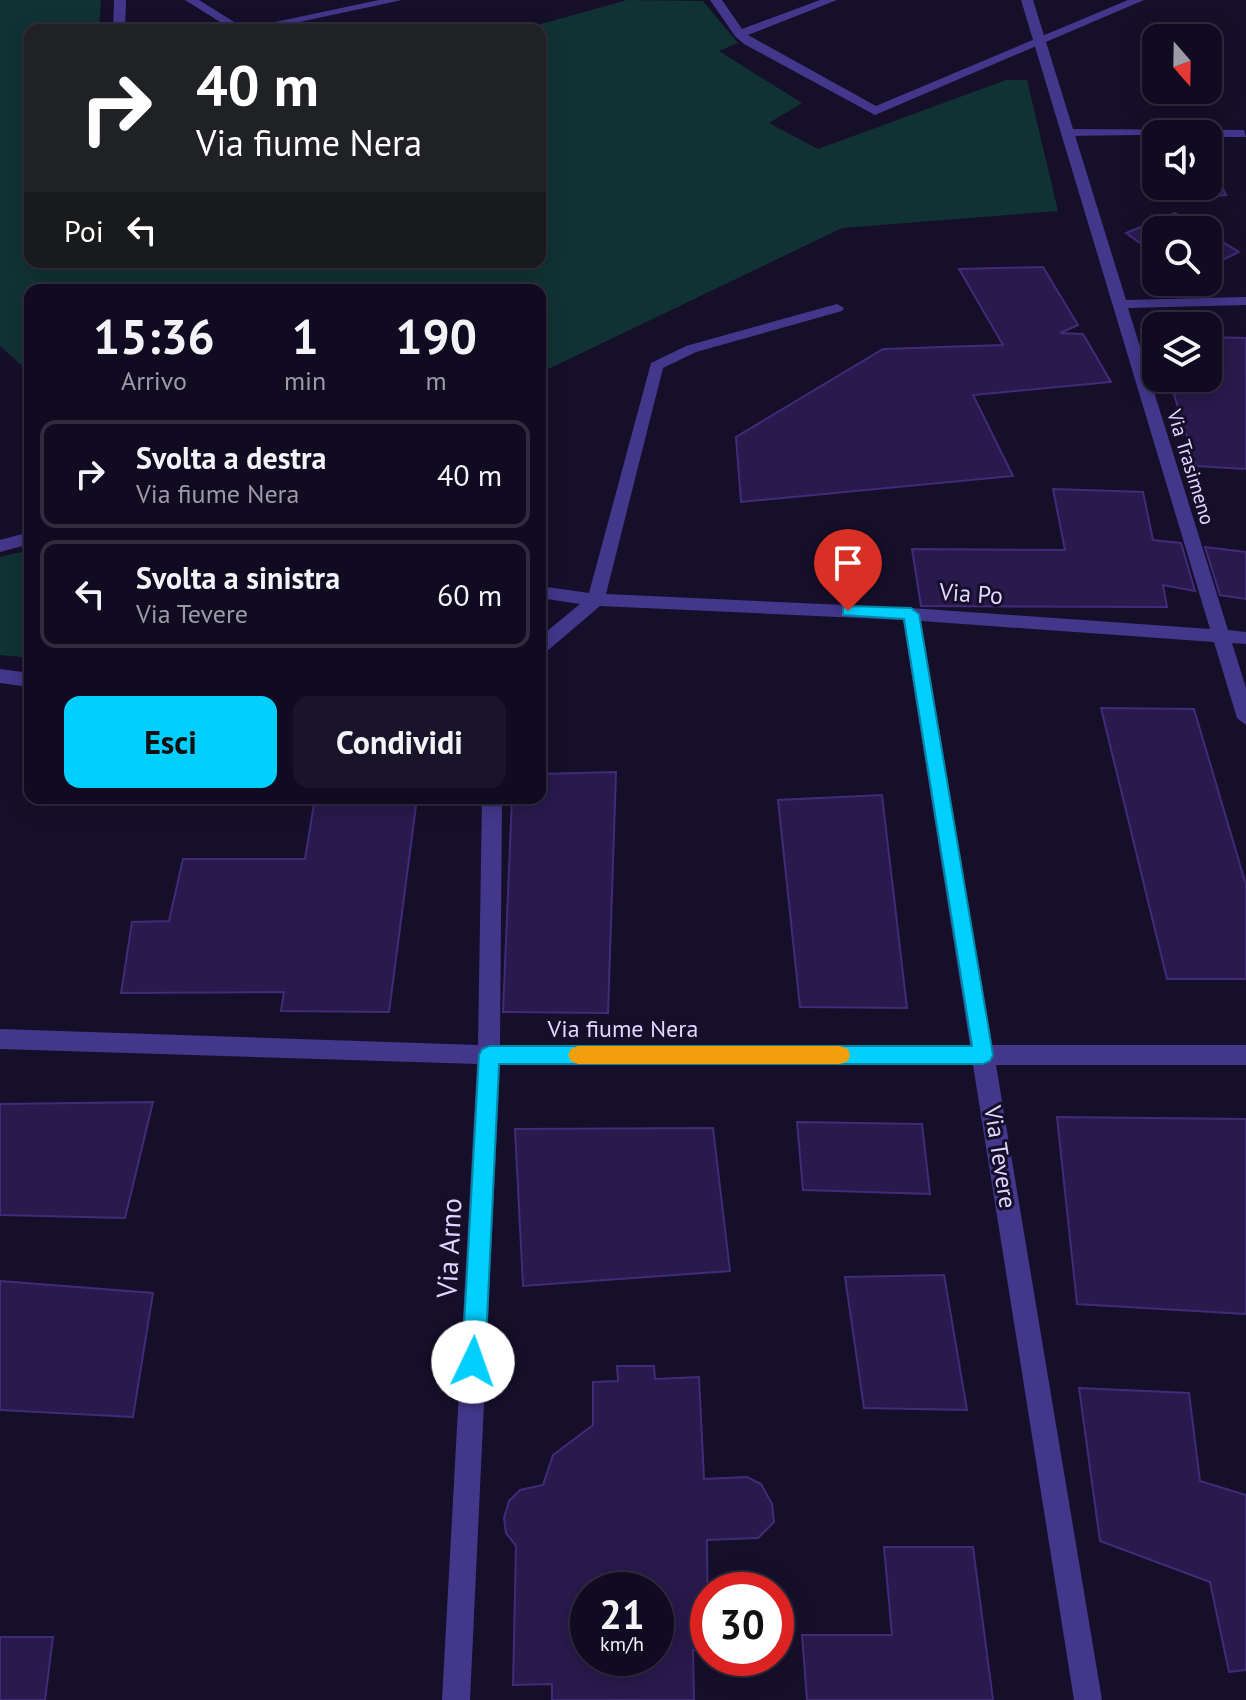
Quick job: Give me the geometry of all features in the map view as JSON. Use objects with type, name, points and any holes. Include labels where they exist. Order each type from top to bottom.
[{"type":"street","points":[[119,24],[120,0]]},
{"type":"street","points":[[191,0],[232,24]]},
{"type":"street","points":[[332,0],[344,12]]},
{"type":"street","points":[[276,24],[396,0]]},
{"type":"street","points":[[716,0],[739,34],[875,111],[1138,0]]},
{"type":"street","points":[[739,34],[831,0]]},
{"type":"street","name":"Via Trasimeno","points":[[1027,0],[1246,718]]},
{"type":"street","points":[[1067,132],[1244,134]]},
{"type":"street","points":[[1120,304],[1246,301]]},
{"type":"street","points":[[546,642],[596,600],[656,366],[691,349],[837,308]]},
{"type":"street","points":[[0,546],[24,540]]},
{"type":"street","name":"Via Po","points":[[546,593],[596,600],[911,614],[1246,638]]},
{"type":"street","name":"Via Tevere","points":[[911,614],[1088,1700]]},
{"type":"street","points":[[0,676],[24,679]]},
{"type":"street","name":"Via Arno","points":[[456,1700],[489,1055],[492,804]]},
{"type":"street","name":"Via fiume Nera","points":[[0,1039],[489,1055],[1246,1055]]},
{"type":"green space","points":[[0,0],[101,0],[99,24],[24,24],[24,268],[546,268],[546,24],[541,24],[627,0],[703,1],[738,43],[719,51],[802,103],[769,123],[818,149],[1006,80],[1027,80],[1058,211],[842,228],[546,370],[546,284],[24,284],[24,368],[0,346]]},
{"type":"green space","points":[[24,551],[24,657],[0,655],[0,557]]},
{"type":"building","points":[[1142,226],[1142,244],[1126,233]]},
{"type":"building","points":[[1222,242],[1239,252],[1222,260]]},
{"type":"building","points":[[1043,267],[1078,325],[1060,333],[1083,334],[1111,382],[973,395],[1013,476],[741,502],[736,437],[883,349],[1003,345],[959,269]]},
{"type":"building","points":[[1222,337],[1246,338],[1246,469],[1196,466],[1173,392],[1222,392]]},
{"type":"building","points":[[1053,489],[1143,492],[1153,540],[1181,543],[1195,591],[1163,585],[1167,607],[921,606],[912,549],[1065,550]]},
{"type":"building","points":[[1205,547],[1246,552],[1246,599],[1220,595]]},
{"type":"building","points":[[1101,708],[1194,709],[1246,885],[1246,979],[1167,979]]},
{"type":"building","points":[[616,772],[608,1013],[503,1012],[512,804],[546,804],[546,774]]},
{"type":"building","points":[[882,795],[907,1008],[800,1007],[778,800]]},
{"type":"building","points":[[314,804],[416,804],[389,1012],[281,1011],[284,992],[121,993],[132,922],[169,921],[183,859],[305,859]]},
{"type":"building","points":[[153,1102],[125,1218],[0,1215],[0,1104]]},
{"type":"building","points":[[1057,1117],[1246,1119],[1246,1314],[1077,1304]]},
{"type":"building","points":[[797,1122],[922,1124],[930,1194],[803,1190]]},
{"type":"building","points":[[713,1128],[730,1271],[523,1286],[515,1129]]},
{"type":"building","points":[[944,1275],[967,1410],[864,1408],[845,1277]]},
{"type":"building","points":[[0,1281],[153,1293],[133,1417],[0,1410]]},
{"type":"building","points":[[617,1366],[654,1366],[655,1379],[699,1377],[704,1479],[747,1477],[761,1484],[772,1504],[774,1522],[758,1538],[707,1540],[707,1572],[690,1572],[690,1676],[694,1676],[694,1700],[552,1700],[552,1684],[513,1685],[516,1546],[506,1533],[504,1518],[509,1501],[520,1490],[543,1485],[553,1455],[593,1425],[593,1382],[618,1381]]},
{"type":"building","points":[[1079,1388],[1189,1393],[1200,1481],[1246,1495],[1246,1670],[1229,1672],[1210,1582],[1100,1541]]},
{"type":"building","points":[[884,1547],[973,1547],[993,1700],[807,1700],[802,1635],[892,1635]]},
{"type":"building","points":[[0,1637],[53,1637],[45,1700],[0,1700]]},
{"type":"slow traffic","points":[[578,1055],[840,1055]]},
{"type":"route","points":[[473,1362],[489,1055],[983,1055],[911,614],[848,611]]}]
